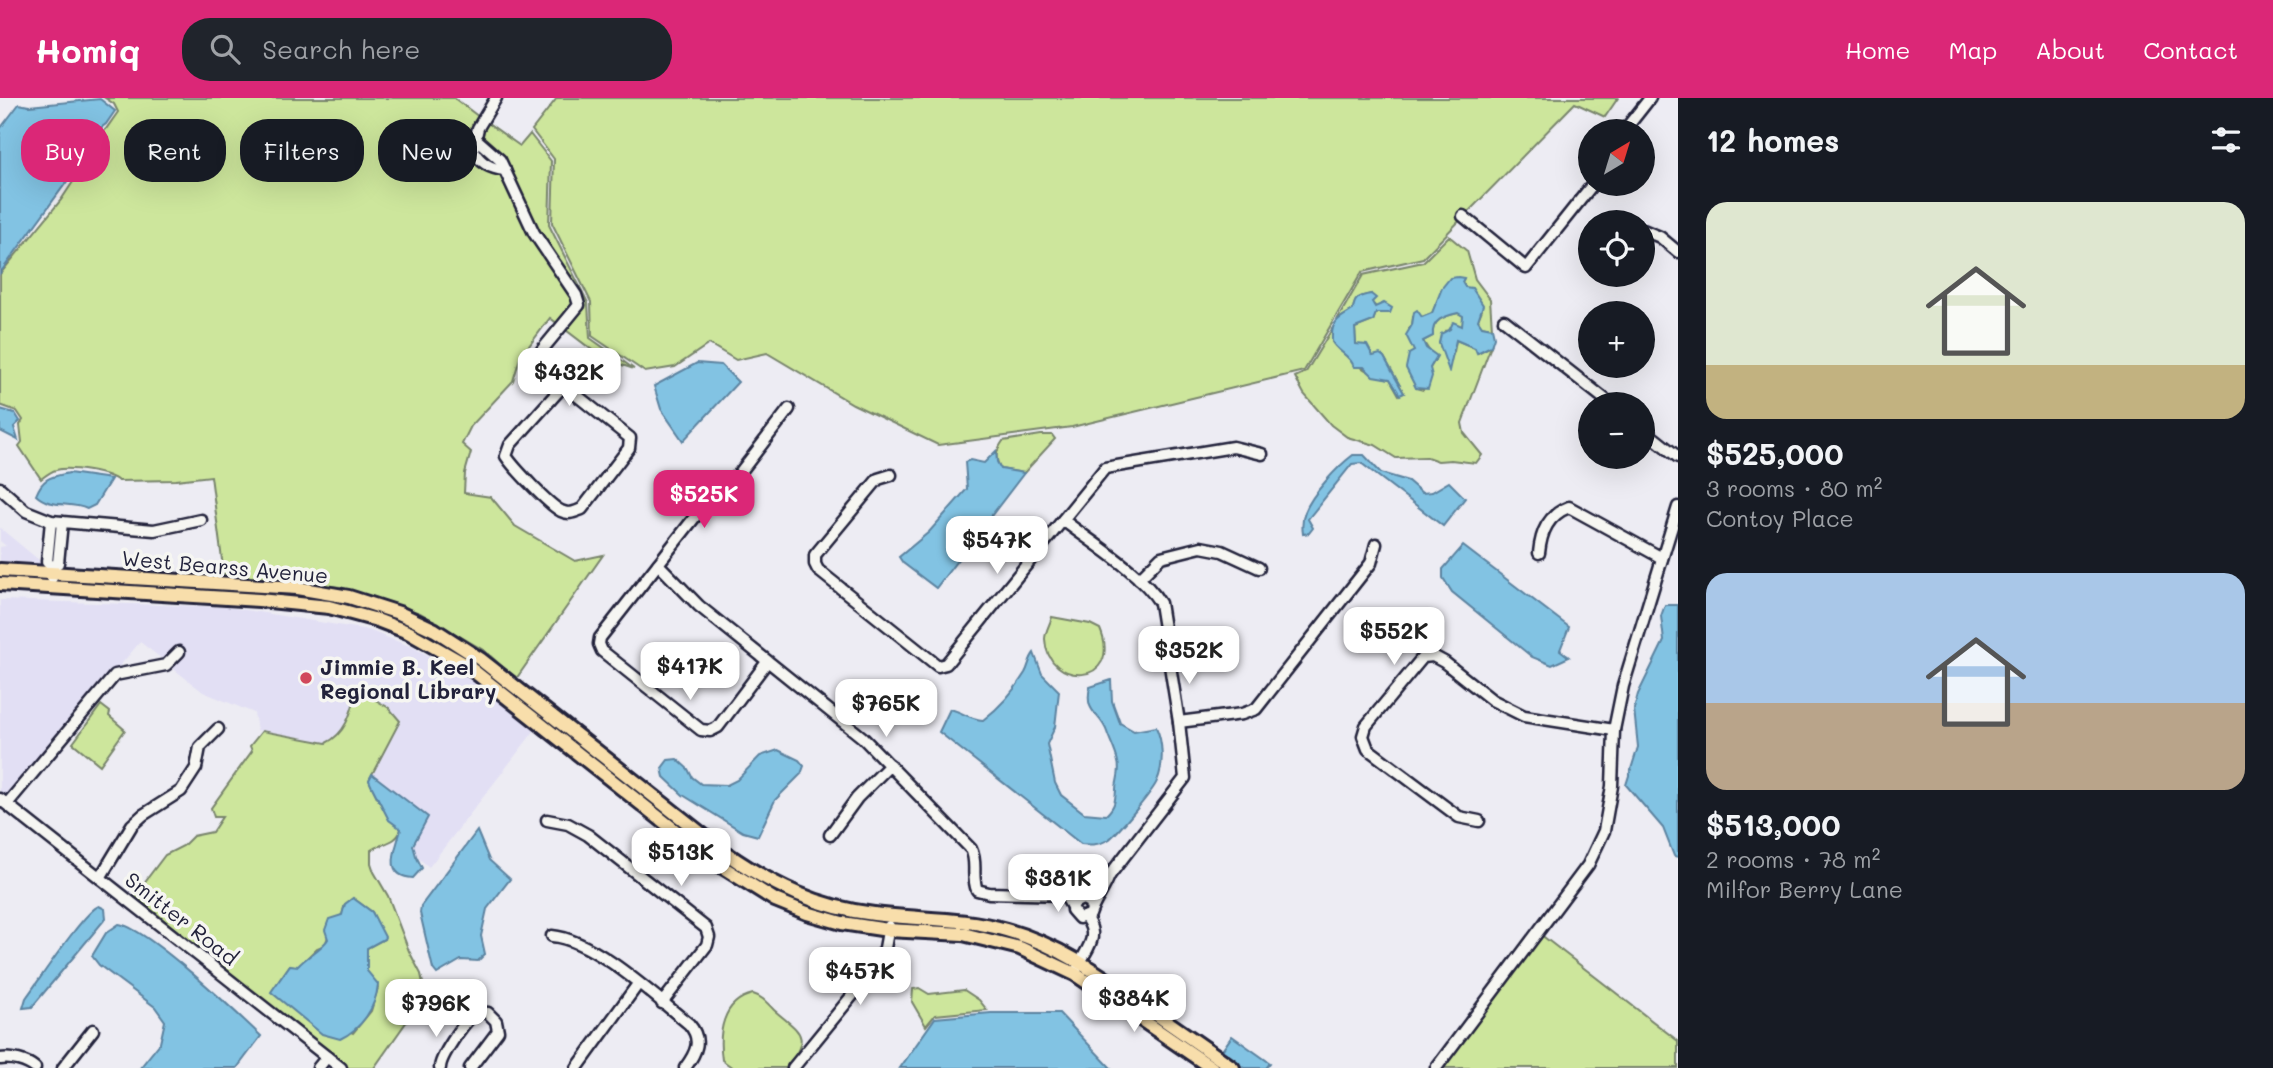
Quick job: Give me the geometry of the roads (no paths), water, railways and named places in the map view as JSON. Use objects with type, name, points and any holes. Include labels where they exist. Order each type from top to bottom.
[{"type":"main road","name":"West Bearss Avenue","points":[[0,570],[52,570],[297,588],[331,593],[399,613],[458,644],[489,666],[727,854],[761,877],[794,893],[889,923],[955,919],[1023,935],[1081,961],[1233,1068]]},
{"type":"main road","name":"West Bearss Avenue","points":[[0,584],[259,600],[345,610],[393,626],[426,641],[473,671],[716,863],[775,900],[821,918],[889,923],[977,937],[1020,948],[1075,974],[1212,1068]]},
{"type":"main road","points":[[259,600],[270,591],[320,596],[331,593]]},
{"type":"street","points":[[496,98],[486,111],[475,138],[500,160],[534,233],[576,295],[579,305],[537,360],[545,370],[564,385],[630,438],[629,448],[582,509],[571,513],[561,511],[514,468],[506,456],[510,445],[564,385]]},
{"type":"street","points":[[1633,119],[1650,98]]},
{"type":"street","points":[[1463,216],[1526,268],[1583,196]]},
{"type":"street","points":[[1655,235],[1678,252]]},
{"type":"street","points":[[1504,320],[1596,392]]},
{"type":"street","points":[[767,662],[718,727],[701,730],[603,651],[599,644],[600,638],[698,513],[739,474],[789,409]]},
{"type":"street","points":[[1655,439],[1678,457]]},
{"type":"street","points":[[891,475],[878,479],[815,555],[815,564],[818,570],[938,666],[946,664],[1105,468],[1233,447],[1262,454]]},
{"type":"street","points":[[0,488],[26,511],[56,521],[154,530],[201,520]]},
{"type":"street","points":[[1539,553],[1541,535],[1558,511],[1569,507],[1662,558]]},
{"type":"street","points":[[1436,1068],[1588,864],[1604,831],[1612,786],[1614,730],[1623,686],[1678,507]]},
{"type":"street","points":[[1063,520],[1139,579],[1160,603],[1185,778],[1109,876],[1086,918]]},
{"type":"street","points":[[51,587],[52,570],[47,562],[56,521]]},
{"type":"street","points":[[1179,722],[1242,714],[1256,709],[1371,563],[1376,544]]},
{"type":"street","points":[[1139,579],[1161,557],[1201,547],[1222,551],[1259,568]]},
{"type":"street","points":[[658,564],[699,606],[862,737],[890,765],[971,849],[976,859],[974,882],[977,890],[989,894],[1065,895],[1075,916],[1086,918],[1093,928],[1093,939],[1075,974]]},
{"type":"street","points":[[4,802],[115,675],[166,665],[179,652]]},
{"type":"street","points":[[1479,821],[1459,817],[1368,749],[1363,736],[1366,726],[1423,657],[1433,656],[1444,662],[1492,700],[1524,716],[1614,730]]},
{"type":"street","points":[[100,878],[132,825],[187,784],[195,768],[200,747],[218,729]]},
{"type":"street","points":[[830,835],[857,798],[890,765]]},
{"type":"street","name":"Smitter Road","points":[[4,802],[341,1068]]},
{"type":"street","points":[[547,820],[568,824],[588,835],[706,928],[708,945],[662,1003]]},
{"type":"street","points":[[1072,907],[1098,882],[1109,876]]},
{"type":"street","points":[[1082,899],[1088,901],[1091,907]]},
{"type":"street","points":[[793,1068],[878,964],[885,948],[889,923]]},
{"type":"street","points":[[552,936],[585,945],[689,1024],[696,1035],[697,1049],[685,1068]]},
{"type":"street","points":[[577,1068],[638,984]]},
{"type":"street","points":[[440,1068],[441,1059],[469,1020],[476,1013],[488,1013],[496,1021],[498,1031],[470,1068]]},
{"type":"street","points":[[63,1068],[93,1030]]},
{"type":"street","points":[[318,1068],[327,1057]]},
{"type":"street","points":[[0,1059],[7,1058],[31,1064],[35,1068]]},
{"type":"water","points":[[100,99],[115,111],[109,119],[21,119],[21,182],[67,182],[0,273],[0,129],[19,104],[29,106]]},
{"type":"water","points":[[1450,278],[1464,278],[1462,282],[1465,287],[1472,288],[1483,305],[1478,320],[1482,326],[1492,328],[1494,337],[1491,346],[1477,353],[1475,348],[1456,340],[1449,371],[1439,343],[1441,334],[1450,329],[1453,322],[1462,326],[1463,316],[1458,313],[1443,317],[1436,322],[1433,336],[1423,341],[1426,348],[1437,356],[1430,368],[1432,376],[1428,389],[1416,388],[1406,368],[1409,354],[1414,351],[1406,335],[1412,325],[1414,312],[1417,310],[1422,317],[1432,313],[1442,288]]},
{"type":"water","points":[[1371,294],[1376,298],[1372,302],[1375,307],[1384,303],[1392,308],[1390,313],[1376,313],[1373,321],[1355,328],[1356,344],[1367,345],[1373,356],[1380,354],[1384,357],[1404,393],[1400,395],[1390,379],[1373,376],[1364,367],[1354,367],[1351,360],[1332,342],[1332,330],[1336,322],[1353,310],[1358,298]]},
{"type":"water","points":[[697,363],[721,365],[738,382],[683,441],[661,409],[654,386]]},
{"type":"water","points":[[0,409],[15,413],[20,421],[14,427],[18,440],[0,431]]},
{"type":"water","points":[[996,451],[1001,469],[1024,473],[936,588],[899,557],[929,532],[967,489],[965,462],[970,460],[984,463]]},
{"type":"water","points":[[1353,455],[1364,455],[1381,473],[1408,481],[1422,493],[1432,492],[1449,482],[1465,498],[1443,526],[1361,463],[1352,464],[1308,519],[1313,528],[1309,533],[1303,534],[1304,515],[1313,497]]},
{"type":"water","points":[[69,473],[111,479],[95,505],[87,509],[48,502],[36,495],[48,479]]},
{"type":"water","points":[[1463,546],[1569,627],[1560,650],[1569,657],[1552,665],[1532,657],[1452,592],[1443,578],[1443,569]]},
{"type":"water","points":[[1665,605],[1678,605],[1678,857],[1674,856],[1663,828],[1626,785],[1638,747],[1634,709],[1638,694],[1664,641],[1661,616]]},
{"type":"water","points":[[1034,653],[1042,674],[1059,691],[1055,727],[1047,744],[1055,783],[1061,795],[1084,813],[1106,815],[1109,812],[1115,801],[1119,769],[1104,725],[1089,703],[1090,687],[1111,680],[1112,701],[1120,723],[1134,731],[1156,727],[1162,761],[1157,781],[1126,822],[1108,840],[1101,843],[1081,844],[939,732],[950,709],[983,720],[1016,686]]},
{"type":"water","points":[[778,750],[799,760],[804,766],[801,774],[775,800],[758,836],[743,832],[683,795],[664,777],[662,768],[668,760],[677,759],[701,784],[727,785],[737,780],[760,756]]},
{"type":"water","points":[[372,774],[428,817],[413,845],[422,868],[413,878],[403,876],[394,866],[401,829],[389,820],[369,780]]},
{"type":"water","points":[[477,831],[489,860],[510,879],[487,909],[481,936],[485,954],[478,961],[461,960],[437,974],[433,969],[420,913],[421,906]]},
{"type":"water","points":[[353,898],[372,912],[385,937],[367,948],[367,971],[378,984],[371,1009],[355,1030],[340,1039],[322,1034],[271,992],[290,965],[298,966],[326,942],[328,939],[325,930],[329,919],[342,915],[345,904]]},
{"type":"water","points":[[99,906],[105,909],[106,918],[32,1007],[23,1008],[26,998],[62,948],[83,920]]},
{"type":"water","points":[[119,924],[132,929],[170,955],[261,1036],[237,1068],[140,1068],[160,1043],[165,1021],[155,1007],[99,965],[92,956],[106,933]]},
{"type":"water","points":[[991,1013],[1059,1013],[1111,1068],[900,1068],[935,1018]]},
{"type":"water","points":[[1232,1036],[1270,1063],[1266,1068],[1244,1068],[1221,1052]]},
{"type":"place","name":"Jimmie B. Keel Regional Library","points":[[306,678]]}]
